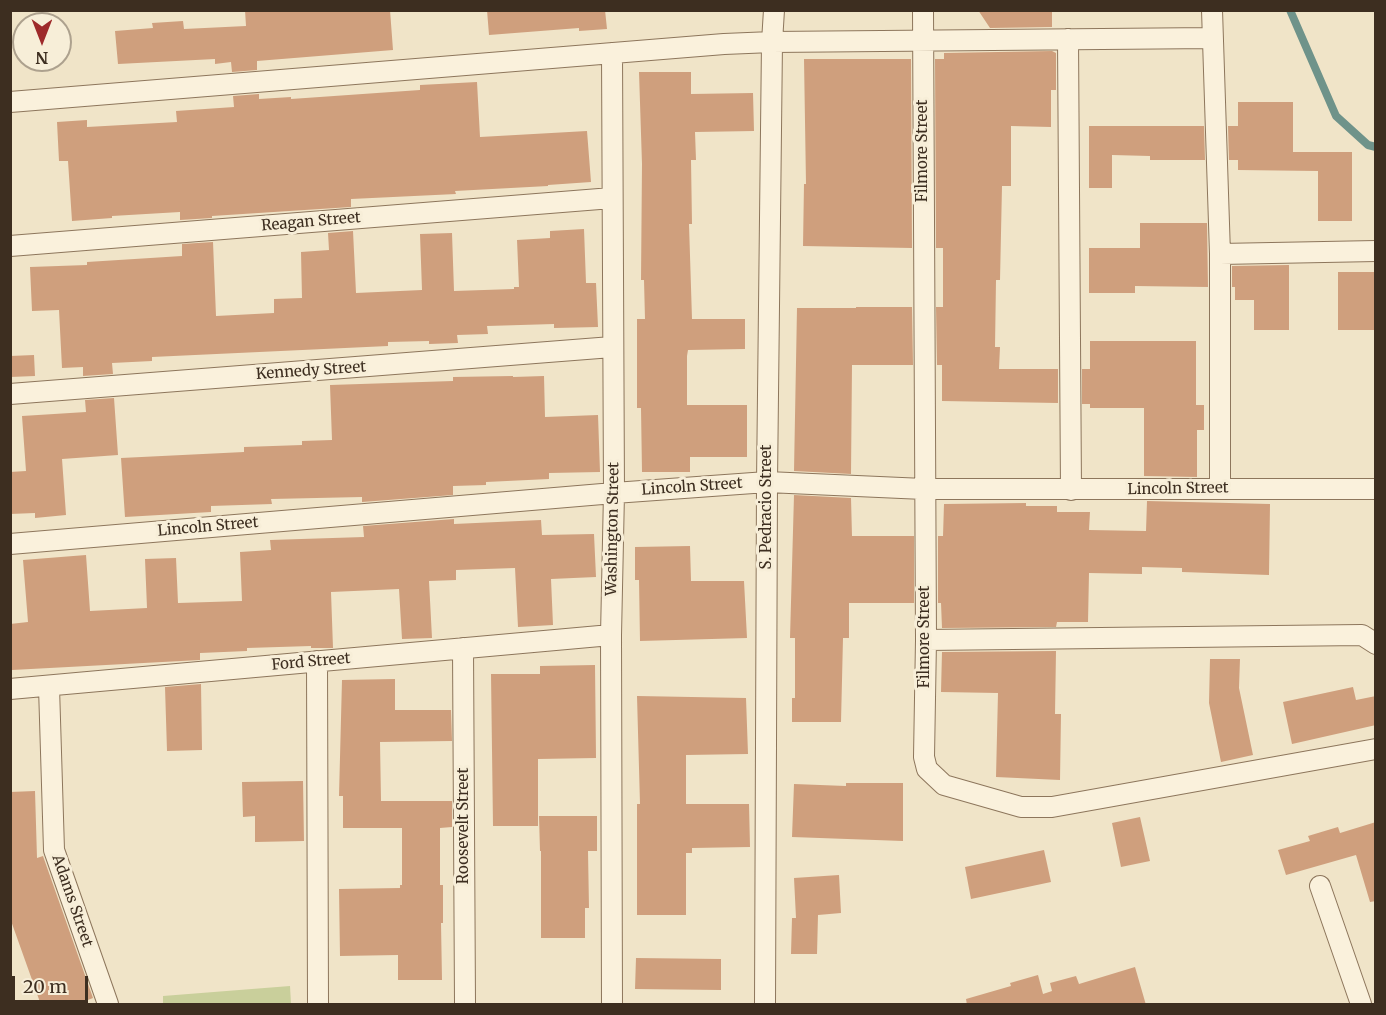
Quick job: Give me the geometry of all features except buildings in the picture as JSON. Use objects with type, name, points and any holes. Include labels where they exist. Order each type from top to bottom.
[{"type":"street","name":"S. Pedracio Street","points":[[765,1005],[767,482],[774,10]]},
{"type":"street","name":"Filmore Street","points":[[923,10],[926,640],[924,757],[927,769],[944,784],[1021,807],[1053,807],[1376,749]]},
{"type":"street","points":[[1212,10],[1220,254],[1220,488]]},
{"type":"street","points":[[10,102],[772,42],[1212,38]]},
{"type":"street","points":[[1068,39],[1071,490]]},
{"type":"street","name":"Washington Street","points":[[612,53],[614,493],[611,635],[612,1005]]},
{"type":"street","name":"Reagan Street","points":[[10,246],[612,198]]},
{"type":"street","points":[[1220,254],[1376,251]]},
{"type":"street","name":"Kennedy Street","points":[[10,394],[612,347]]},
{"type":"street","name":"Lincoln Street","points":[[10,544],[767,482],[924,489],[1376,489]]},
{"type":"street","name":"Ford Street","points":[[10,689],[611,635]]},
{"type":"street","points":[[926,640],[1362,635],[1376,644]]},
{"type":"street","name":"Roosevelt Street","points":[[463,648],[465,1005]]},
{"type":"street","points":[[317,661],[318,1005]]},
{"type":"street","name":"Adams Street","points":[[49,687],[54,850],[108,1005]]},
{"type":"street","points":[[1320,886],[1360,1005]]},
{"type":"green space","points":[[290,986],[291,1004],[163,1004],[163,996]]},
{"type":"waterway","points":[[1290,10],[1336,116],[1368,145],[1376,147]]}]
